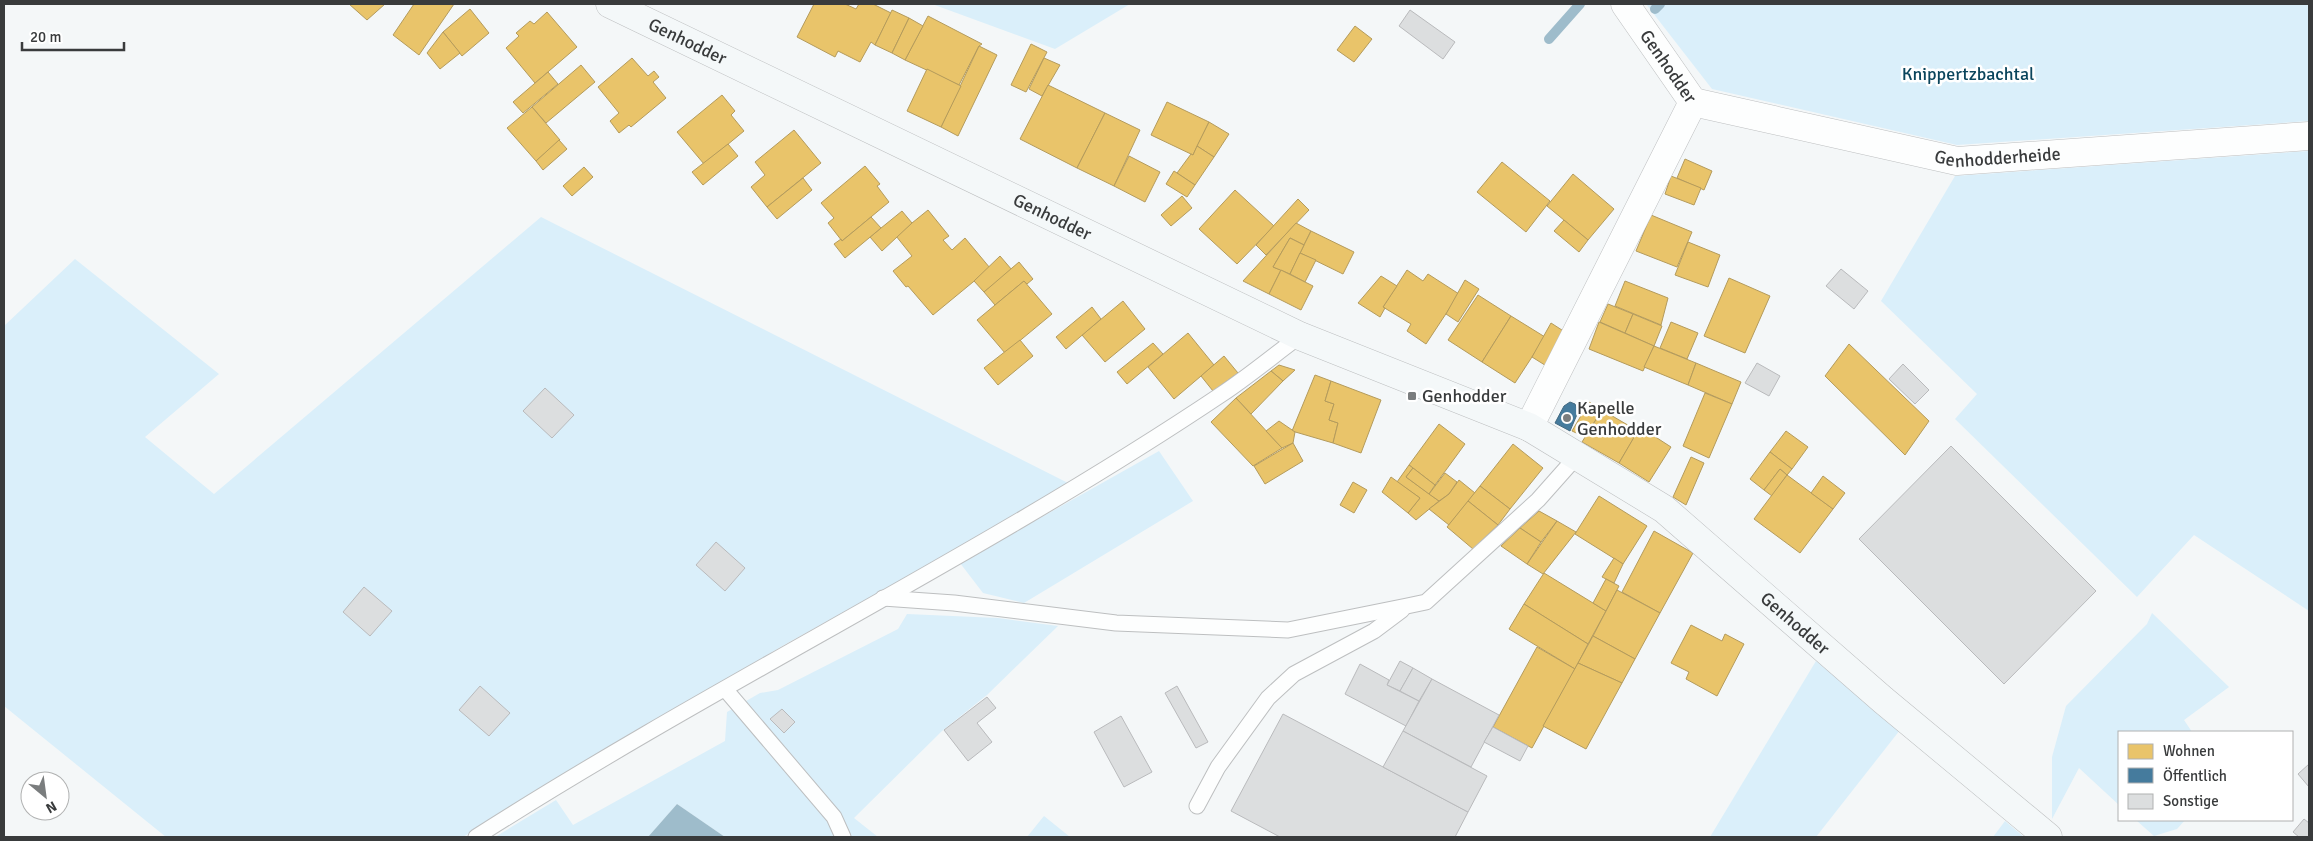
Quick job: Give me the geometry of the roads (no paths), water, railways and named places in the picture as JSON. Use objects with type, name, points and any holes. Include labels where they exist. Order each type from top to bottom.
[{"type":"street","name":"Genhodder","points":[[610,4],[1300,336],[1529,427],[1578,455],[1664,509],[1883,700],[2048,837]]},
{"type":"street","name":"Genhodder","points":[[1529,427],[1693,102],[1624,4]]},
{"type":"street","name":"Genhodderheide","points":[[1693,102],[1957,161],[2309,136]]},
{"type":"lane","points":[[476,837],[725,688],[1017,522],[1224,393],[1300,336]]},
{"type":"lane","points":[[883,598],[954,604],[1116,623],[1288,630],[1407,606],[1426,602],[1538,500],[1578,455]]},
{"type":"lane","points":[[1197,806],[1218,767],[1268,698],[1294,674],[1374,630],[1407,606]]},
{"type":"lane","points":[[725,688],[834,817],[843,837]]},
{"type":"waterway","points":[[1549,39],[1580,4]]},
{"type":"waterway","points":[[1655,9],[1660,4]]},
{"type":"place","name":"Genhodder","points":[[1412,396]]},
{"type":"place","name":"Kapelle Genhodder","points":[[1567,418]]},
{"type":"park label","name":"Knippertzbachtal","points":[[1968,74]]}]
